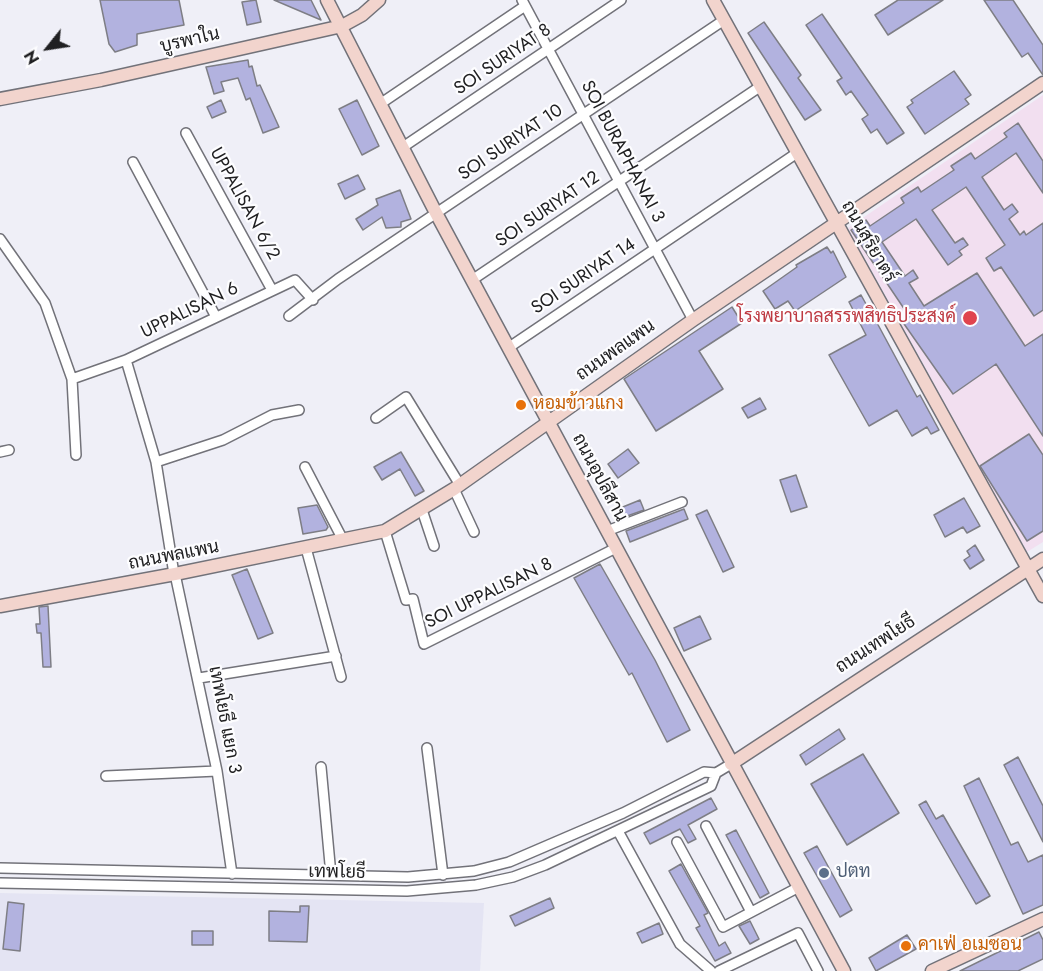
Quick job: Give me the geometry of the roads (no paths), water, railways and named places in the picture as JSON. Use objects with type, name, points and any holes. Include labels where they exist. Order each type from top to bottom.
[{"type":"street","name":"ถนนอุปลีสาน","points":[[327,0],[436,213],[842,970]]},
{"type":"street","name":"บูรพาใน","points":[[0,99],[101,80],[342,26],[362,15],[379,0]]},
{"type":"street","name":"SOI SURIYAT 8","points":[[403,147],[621,0]]},
{"type":"street","name":"ถนนสุริยาตร์","points":[[713,0],[1043,596]]},
{"type":"street","name":"SOI BURAPHANAI 3","points":[[523,3],[693,320]]},
{"type":"street","points":[[380,104],[523,3]]},
{"type":"street","name":"SOI SURIYAT 10","points":[[436,213],[724,20]]},
{"type":"street","name":"ถนนพลแพน","points":[[0,606],[175,574],[385,531],[457,487],[548,420],[693,320],[1043,83]]},
{"type":"street","name":"SOI SURIYAT 12","points":[[472,280],[761,86]]},
{"type":"street","name":"UPPALISAN 6/2","points":[[186,133],[272,290]]},
{"type":"street","name":"SOI SURIYAT 14","points":[[508,348],[797,153]]},
{"type":"street","points":[[133,162],[216,317]]},
{"type":"street","points":[[289,316],[338,279],[436,213]]},
{"type":"street","points":[[0,239],[45,303],[72,379],[76,455]]},
{"type":"street","name":"UPPALISAN 6","points":[[72,379],[126,360],[295,280],[313,300]]},
{"type":"street","name":"เทพโยธี แยก 3","points":[[126,360],[156,462],[175,574],[217,771],[232,874]]},
{"type":"street","points":[[376,418],[406,397],[457,487],[474,532]]},
{"type":"street","points":[[156,462],[224,440],[272,415],[299,410]]},
{"type":"street","points":[[305,467],[343,540]]},
{"type":"street","points":[[607,531],[682,502]]},
{"type":"street","points":[[422,510],[434,546]]},
{"type":"street","name":"SOI UPPALISAN 8","points":[[385,531],[406,600],[413,599],[424,644],[616,548]]},
{"type":"street","points":[[306,548],[341,677]]},
{"type":"street","name":"ถนนเทพโยธี","points":[[731,764],[1043,559]]},
{"type":"street","points":[[199,678],[336,656]]},
{"type":"street","points":[[427,748],[443,874]]},
{"type":"street","name":"เทพโยธี","points":[[0,868],[331,875],[443,874],[474,871],[509,862],[623,813],[704,772],[716,773],[731,764]]},
{"type":"street","points":[[321,767],[331,875]]},
{"type":"street","points":[[106,776],[217,771]]},
{"type":"street","name":"เทพโยธี","points":[[0,883],[408,891],[476,885],[513,877],[618,831],[711,786],[716,773]]},
{"type":"street","points":[[706,826],[751,912]]},
{"type":"street","points":[[618,831],[680,944],[711,971]]},
{"type":"street","points":[[677,842],[723,927],[799,887]]},
{"type":"street","points":[[509,862],[513,877]]},
{"type":"street","points":[[160,887],[161,873]]},
{"type":"street","points":[[932,971],[1043,919]]},
{"type":"street","points":[[719,971],[798,933],[819,971]]},
{"type":"place","name":"โรงพยาบาลสรรพสิทธิประสงค์","points":[[970,318]]},
{"type":"place","name":"หอมข้าวแกง","points":[[521,405]]},
{"type":"place","name":"ปตท","points":[[824,873]]},
{"type":"place","name":"คาเฟ่ อเมซอน","points":[[906,946]]}]
